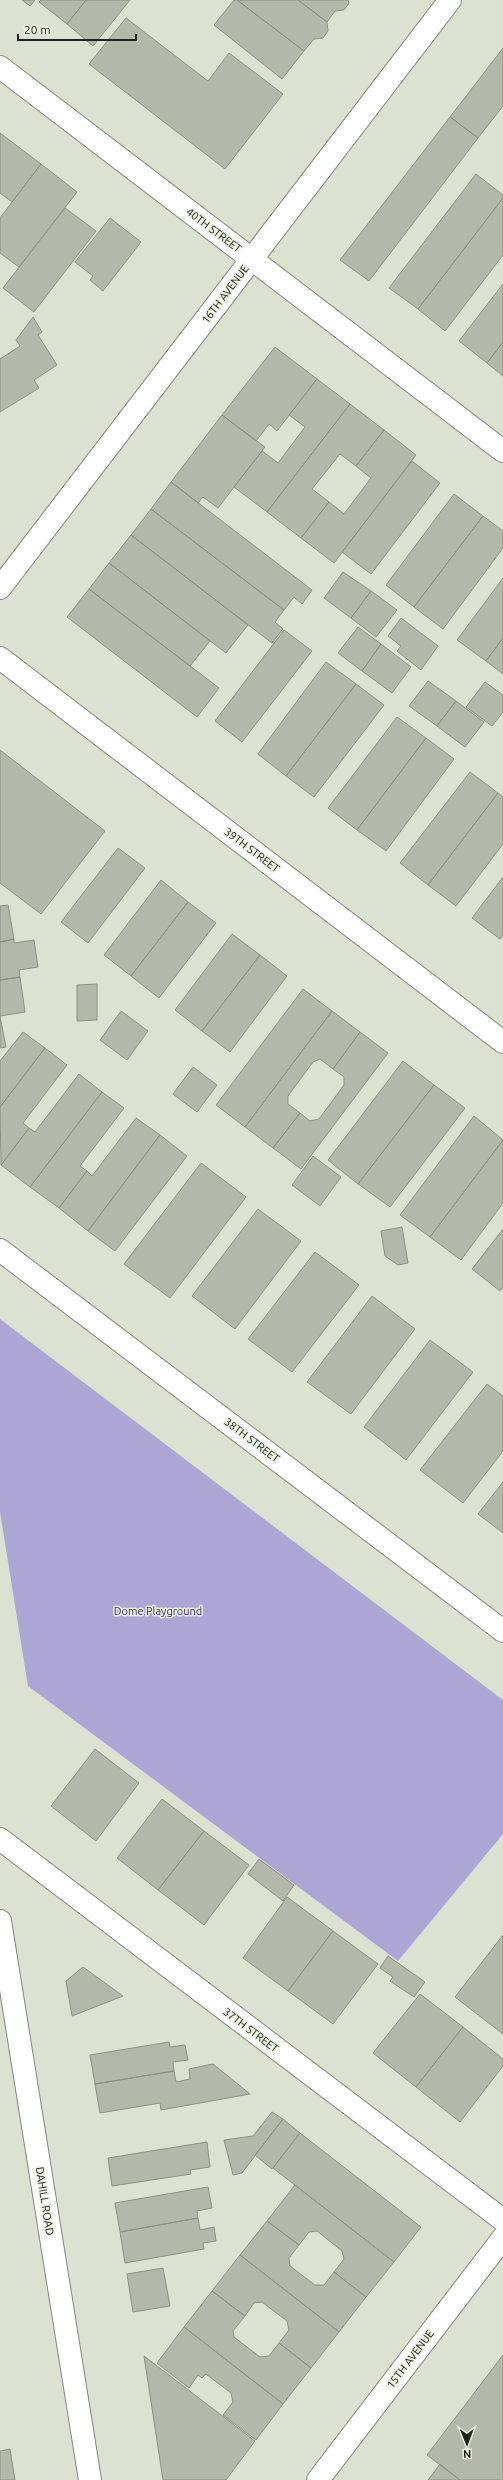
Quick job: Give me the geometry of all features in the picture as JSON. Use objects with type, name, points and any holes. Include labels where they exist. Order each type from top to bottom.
[{"type":"street","name":"16TH AVENUE","points":[[0,588],[450,0]]},
{"type":"street","name":"40TH STREET","points":[[0,67],[503,451]]},
{"type":"street","name":"39TH STREET","points":[[0,658],[503,1042]]},
{"type":"street","name":"38TH STREET","points":[[0,1250],[503,1631]]},
{"type":"street","name":"37TH STREET","points":[[0,1839],[503,2220]]},
{"type":"street","name":"DAHILL ROAD","points":[[0,1921],[90,2480]]},
{"type":"street","name":"15TH AVENUE","points":[[318,2480],[503,2238]]},
{"type":"green space","name":"Dome Playground","points":[[0,1319],[503,1700],[503,1834],[398,1961],[28,1686],[0,1512]]},
{"type":"building","points":[[22,0],[35,0],[30,6]]},
{"type":"building","points":[[41,0],[86,0],[67,24],[39,2]]},
{"type":"building","points":[[86,0],[130,0],[93,46],[67,24]]},
{"type":"building","points":[[234,0],[237,0],[304,51],[282,79],[214,25]]},
{"type":"building","points":[[237,0],[298,0],[327,22],[328,31],[323,38],[314,39],[304,51]]},
{"type":"building","points":[[298,0],[348,0],[349,3],[344,10],[335,11],[327,22]]},
{"type":"building","points":[[126,18],[208,81],[229,53],[283,94],[225,169],[89,64]]},
{"type":"building","points":[[503,48],[503,106],[478,138],[450,117]]},
{"type":"building","points":[[450,117],[478,138],[369,281],[340,260]]},
{"type":"building","points":[[0,133],[41,164],[12,202],[0,193]]},
{"type":"building","points":[[41,164],[77,192],[19,267],[0,253],[0,218]]},
{"type":"building","points":[[476,174],[503,195],[503,198],[418,309],[389,288]]},
{"type":"building","points":[[503,198],[503,255],[445,331],[418,309]]},
{"type":"building","points":[[65,208],[96,231],[34,312],[3,288]]},
{"type":"building","points":[[110,218],[141,242],[103,291],[90,280],[93,276],[75,262]]},
{"type":"building","points":[[503,284],[503,342],[487,363],[459,341]]},
{"type":"building","points":[[33,317],[42,332],[38,335],[57,365],[34,380],[39,388],[0,412],[0,359],[20,346],[16,340]]},
{"type":"building","points":[[503,342],[503,376],[487,363]]},
{"type":"building","points":[[275,347],[317,379],[277,431],[269,424],[256,441],[222,415]]},
{"type":"building","points":[[317,379],[350,404],[267,512],[234,487],[262,451],[278,463],[305,427],[289,415]]},
{"type":"building","points":[[350,404],[384,430],[356,466],[340,454],[312,489],[329,502],[301,538],[267,512]]},
{"type":"building","points":[[222,415],[265,447],[218,508],[203,497],[198,503],[171,482]]},
{"type":"building","points":[[384,430],[416,455],[334,563],[301,538],[329,502],[344,514],[371,478],[356,466]]},
{"type":"building","points":[[412,461],[440,483],[371,574],[342,552]]},
{"type":"building","points":[[171,482],[312,590],[302,604],[294,597],[284,610],[151,509]]},
{"type":"building","points":[[454,494],[483,516],[414,607],[386,585]]},
{"type":"building","points":[[151,509],[284,610],[275,622],[283,629],[272,643],[131,535]]},
{"type":"building","points":[[483,516],[503,531],[503,548],[443,629],[414,607]]},
{"type":"building","points":[[131,535],[248,625],[226,653],[109,563]]},
{"type":"building","points":[[109,563],[210,641],[190,666],[89,589]]},
{"type":"building","points":[[343,572],[371,591],[351,618],[324,598]]},
{"type":"building","points":[[503,578],[503,638],[486,661],[457,640]]},
{"type":"building","points":[[89,589],[219,688],[197,717],[67,617]]},
{"type":"building","points":[[371,591],[397,610],[376,637],[351,618]]},
{"type":"building","points":[[401,618],[438,646],[421,670],[397,651],[401,646],[388,636]]},
{"type":"building","points":[[358,627],[381,644],[362,671],[338,653]]},
{"type":"building","points":[[284,630],[312,651],[242,742],[215,721]]},
{"type":"building","points":[[503,638],[503,674],[486,661]]},
{"type":"building","points":[[381,644],[411,667],[392,693],[362,671]]},
{"type":"building","points":[[326,662],[356,684],[286,776],[258,754]]},
{"type":"building","points":[[428,681],[456,701],[437,726],[409,706]]},
{"type":"building","points":[[485,682],[503,695],[503,712],[492,726],[466,707]]},
{"type":"building","points":[[356,684],[384,705],[314,797],[286,776]]},
{"type":"building","points":[[456,701],[484,722],[465,747],[437,726]]},
{"type":"building","points":[[397,717],[426,738],[357,830],[328,808]]},
{"type":"building","points":[[426,738],[454,759],[386,851],[357,830]]},
{"type":"building","points":[[0,750],[105,831],[41,914],[0,883]]},
{"type":"building","points":[[470,772],[498,793],[428,885],[400,863]]},
{"type":"building","points":[[498,793],[503,797],[503,844],[456,906],[428,885]]},
{"type":"building","points":[[118,848],[145,868],[88,943],[61,922]]},
{"type":"building","points":[[503,877],[503,935],[500,939],[472,918]]},
{"type":"building","points":[[161,880],[188,902],[131,976],[104,955]]},
{"type":"building","points":[[188,902],[216,923],[159,998],[131,976]]},
{"type":"building","points":[[8,905],[14,939],[0,942],[0,906]]},
{"type":"building","points":[[232,934],[260,955],[202,1031],[175,1010]]},
{"type":"building","points":[[14,939],[14,943],[34,940],[38,967],[19,970],[20,977],[0,980],[0,942]]},
{"type":"building","points":[[260,955],[287,976],[230,1052],[202,1031]]},
{"type":"building","points":[[20,977],[25,1012],[0,1016],[0,980]]},
{"type":"building","points":[[97,984],[97,1020],[77,1021],[77,985]]},
{"type":"building","points":[[303,989],[332,1011],[245,1127],[216,1105]]},
{"type":"building","points":[[121,1011],[148,1031],[127,1060],[100,1040]]},
{"type":"building","points":[[332,1011],[360,1032],[333,1069],[320,1059],[313,1062],[288,1096],[288,1104],[300,1113],[273,1148],[245,1127]]},
{"type":"building","points":[[0,1016],[6,1047],[0,1048]]},
{"type":"building","points":[[23,1032],[45,1048],[0,1107],[0,1061]]},
{"type":"building","points":[[360,1032],[388,1053],[301,1169],[273,1148],[300,1113],[310,1121],[319,1119],[344,1085],[344,1077],[333,1069]]},
{"type":"building","points":[[45,1048],[67,1065],[23,1123],[29,1128],[1,1165],[0,1107]]},
{"type":"building","points":[[403,1061],[434,1085],[358,1184],[328,1160]]},
{"type":"building","points":[[193,1067],[217,1085],[197,1112],[173,1094]]},
{"type":"building","points":[[79,1074],[102,1092],[30,1187],[1,1165],[29,1128],[35,1132]]},
{"type":"building","points":[[434,1085],[465,1108],[390,1207],[358,1184]]},
{"type":"building","points":[[102,1092],[124,1108],[80,1166],[87,1171],[59,1208],[30,1187]]},
{"type":"building","points":[[474,1116],[503,1140],[430,1237],[400,1215]]},
{"type":"building","points":[[136,1118],[160,1135],[88,1231],[59,1208],[87,1171],[92,1176]]},
{"type":"building","points":[[160,1135],[187,1156],[115,1251],[88,1231]]},
{"type":"building","points":[[503,1140],[503,1203],[461,1260],[430,1237]]},
{"type":"building","points":[[313,1156],[341,1177],[320,1206],[292,1185]]},
{"type":"building","points":[[201,1163],[246,1197],[170,1298],[124,1264]]},
{"type":"building","points":[[258,1209],[301,1241],[235,1329],[192,1296]]},
{"type":"building","points":[[402,1227],[408,1263],[398,1265],[385,1256],[381,1231]]},
{"type":"building","points":[[503,1229],[503,1287],[500,1291],[472,1269]]},
{"type":"building","points":[[315,1252],[359,1285],[292,1372],[248,1339]]},
{"type":"building","points":[[372,1296],[415,1329],[351,1414],[307,1382]]},
{"type":"building","points":[[430,1340],[473,1372],[406,1460],[364,1427]]},
{"type":"building","points":[[487,1384],[503,1396],[503,1451],[463,1503],[420,1470]]},
{"type":"building","points":[[503,1482],[503,1533],[478,1514]]},
{"type":"building","points":[[95,1749],[139,1783],[96,1841],[51,1806]]},
{"type":"building","points":[[162,1799],[204,1831],[158,1890],[117,1858]]},
{"type":"building","points":[[204,1831],[249,1865],[204,1925],[158,1890]]},
{"type":"building","points":[[259,1859],[294,1885],[283,1901],[248,1874]]},
{"type":"building","points":[[287,1897],[333,1931],[288,1991],[243,1958]]},
{"type":"building","points":[[333,1931],[378,1964],[333,2024],[288,1991]]},
{"type":"building","points":[[503,1935],[503,2034],[455,1997]]},
{"type":"building","points":[[388,1956],[425,1982],[414,1997],[390,1981],[393,1977],[380,1968]]},
{"type":"building","points":[[83,1967],[123,1996],[72,2016],[66,1981]]},
{"type":"building","points":[[420,1994],[463,2027],[416,2087],[373,2053]]},
{"type":"building","points":[[463,2027],[503,2059],[503,2066],[460,2122],[416,2087]]},
{"type":"building","points":[[169,2042],[170,2047],[185,2045],[188,2060],[173,2062],[174,2071],[95,2084],[90,2055]]},
{"type":"building","points":[[213,2064],[250,2094],[161,2110],[160,2103],[100,2113],[95,2084],[174,2071],[176,2082],[190,2079],[189,2069]]},
{"type":"building","points":[[272,2112],[283,2119],[242,2173],[233,2175],[224,2140],[253,2136]]},
{"type":"building","points":[[283,2119],[300,2133],[272,2169],[255,2155]]},
{"type":"building","points":[[300,2133],[421,2227],[394,2262],[273,2168]]},
{"type":"building","points":[[207,2142],[210,2167],[190,2170],[191,2174],[112,2186],[108,2158]]},
{"type":"building","points":[[295,2185],[394,2262],[366,2297],[334,2272],[344,2259],[342,2251],[317,2231],[309,2232],[299,2245],[267,2221]]},
{"type":"building","points":[[208,2187],[212,2208],[197,2211],[198,2218],[120,2232],[115,2203]]},
{"type":"building","points":[[198,2218],[200,2230],[214,2227],[216,2241],[203,2243],[204,2249],[125,2263],[120,2232]]},
{"type":"building","points":[[267,2221],[299,2245],[289,2258],[290,2266],[315,2285],[324,2285],[334,2272],[366,2297],[339,2332],[240,2255]]},
{"type":"building","points":[[240,2255],[339,2332],[311,2368],[279,2343],[289,2330],[287,2321],[262,2302],[254,2303],[245,2316],[212,2291]]},
{"type":"building","points":[[163,2268],[170,2306],[133,2312],[127,2274]]},
{"type":"building","points":[[212,2291],[245,2316],[233,2331],[234,2337],[260,2357],[269,2356],[279,2343],[311,2368],[283,2404],[184,2327]]},
{"type":"building","points":[[184,2327],[283,2404],[256,2440],[223,2415],[233,2402],[231,2393],[206,2374],[202,2378],[198,2375],[189,2388],[157,2363]]},
{"type":"building","points":[[503,2355],[503,2480],[460,2480],[427,2455]]},
{"type":"building","points":[[144,2356],[255,2441],[226,2480],[163,2480]]},
{"type":"building","points":[[10,2449],[15,2480],[0,2480],[0,2451]]},
{"type":"building","points":[[440,2464],[460,2480],[428,2480]]}]
